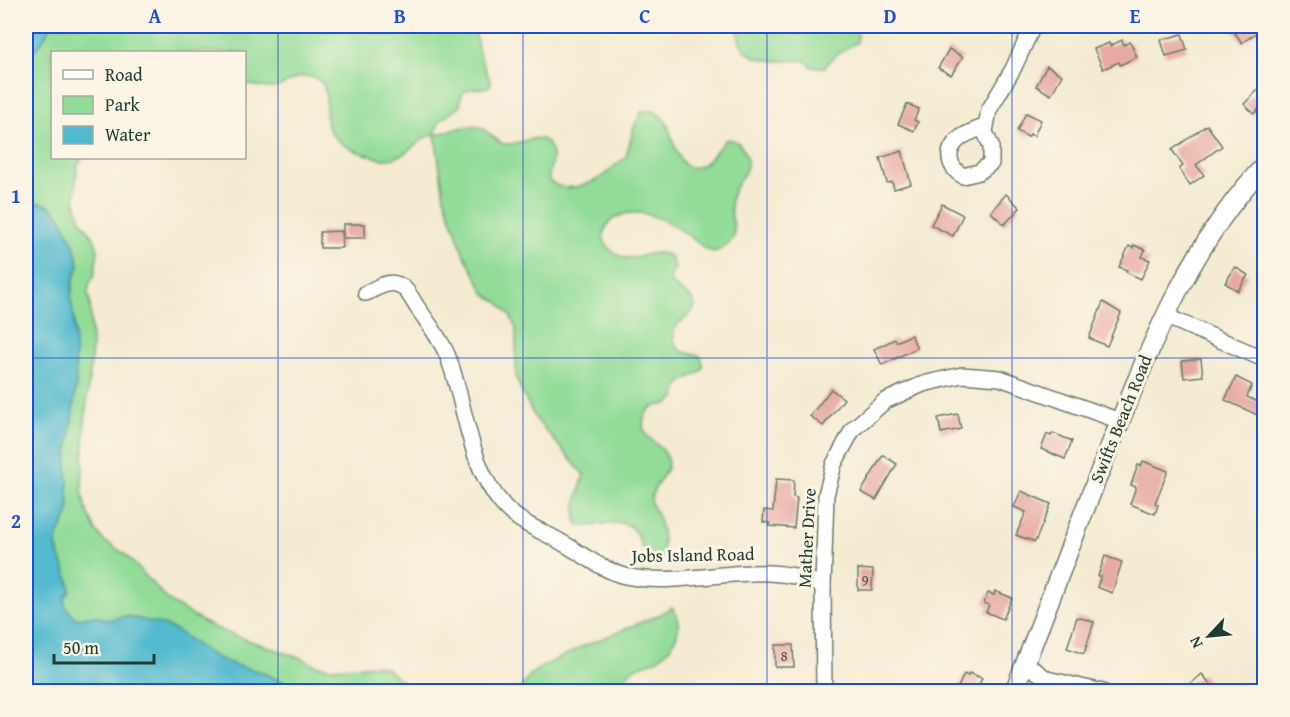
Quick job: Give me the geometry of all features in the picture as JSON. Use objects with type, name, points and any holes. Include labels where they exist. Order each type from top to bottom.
[{"type":"street","points":[[986,126],[989,110],[1013,69],[1033,26]]},
{"type":"street","name":"Swifts Beach Road","points":[[1014,692],[1153,339],[1191,269],[1226,213],[1264,166]]},
{"type":"street","name":"Jobs Island Road","points":[[366,293],[388,283],[394,283],[401,286],[410,297],[444,347],[458,386],[472,446],[488,482],[504,506],[520,518],[596,563],[624,575],[676,578],[777,573],[799,576],[823,586]]},
{"type":"street","points":[[1165,316],[1264,358]]},
{"type":"street","name":"Mather Drive","points":[[824,692],[823,586],[826,495],[834,464],[853,429],[885,401],[923,384],[962,375],[1000,378],[1120,421]]},
{"type":"street","points":[[1025,663],[1047,679],[1102,692]]},
{"type":"green space","points":[[51,26],[470,26],[475,30],[479,54],[491,83],[490,86],[466,91],[461,98],[460,106],[439,122],[435,134],[391,159],[381,159],[357,151],[344,145],[334,136],[327,124],[326,93],[321,82],[315,78],[303,76],[272,88],[246,84],[246,51],[51,51],[51,159],[81,159],[77,167],[75,199],[81,220],[94,238],[98,250],[94,277],[89,284],[88,294],[92,347],[82,489],[85,506],[96,531],[104,541],[125,554],[170,602],[205,623],[315,665],[330,668],[377,665],[386,668],[413,691],[304,691],[261,672],[237,666],[213,656],[164,625],[127,616],[106,620],[98,616],[75,619],[65,606],[65,598],[70,591],[69,581],[56,546],[69,512],[67,463],[76,385],[71,297],[73,280],[79,265],[74,245],[60,216],[50,206],[41,203],[26,204],[26,60],[41,43]]},
{"type":"green space","points":[[738,26],[855,26],[858,35],[857,42],[835,55],[825,67],[812,67],[804,60],[770,60],[751,54],[739,39]]},
{"type":"green space","points":[[642,111],[654,111],[665,120],[678,156],[689,167],[705,163],[727,139],[737,142],[744,151],[747,158],[746,170],[731,198],[734,236],[725,247],[714,252],[709,250],[681,230],[646,214],[628,213],[619,216],[608,224],[604,232],[607,246],[620,256],[628,258],[663,253],[670,256],[675,268],[671,275],[673,285],[688,295],[695,305],[690,314],[675,328],[674,339],[681,351],[700,356],[703,368],[680,384],[672,401],[651,408],[643,422],[646,434],[663,450],[668,461],[665,473],[654,489],[651,501],[661,527],[662,558],[654,557],[644,550],[634,529],[630,526],[617,523],[577,525],[576,506],[584,475],[535,418],[522,392],[516,378],[516,329],[510,315],[498,302],[485,294],[463,252],[444,197],[435,134],[476,126],[504,144],[538,138],[544,140],[552,154],[549,181],[567,188],[598,179],[626,157],[634,127]]},
{"type":"green space","points":[[672,607],[678,623],[678,631],[672,645],[660,657],[636,667],[629,673],[620,691],[519,691],[531,674],[540,668]]},
{"type":"water","points":[[26,26],[51,26],[41,43],[26,60]]},
{"type":"water","points":[[41,203],[50,206],[60,216],[74,245],[79,265],[73,280],[71,297],[76,385],[67,463],[69,512],[56,546],[69,581],[70,591],[65,598],[65,606],[76,619],[98,616],[106,620],[127,616],[164,625],[213,656],[237,666],[261,672],[304,691],[26,691],[26,204]]},
{"type":"building","points":[[1230,26],[1264,26],[1264,27],[1242,43]]},
{"type":"building","points":[[1182,34],[1187,50],[1166,56],[1161,40]]},
{"type":"building","points":[[1122,40],[1124,45],[1130,42],[1137,57],[1120,65],[1119,62],[1103,69],[1094,49],[1109,43],[1110,46]]},
{"type":"building","points":[[949,49],[963,57],[951,75],[938,68]]},
{"type":"building","points":[[1047,66],[1062,75],[1051,95],[1036,86]]},
{"type":"building","points":[[1264,84],[1264,103],[1254,114],[1244,104]]},
{"type":"building","points":[[907,104],[919,109],[914,120],[918,122],[914,131],[898,124]]},
{"type":"building","points":[[1026,113],[1041,120],[1034,136],[1030,134],[1028,137],[1017,131]]},
{"type":"building","points":[[1207,125],[1222,146],[1196,165],[1204,175],[1190,185],[1179,169],[1183,166],[1172,150]]},
{"type":"building","points":[[902,151],[911,184],[894,189],[892,182],[887,183],[880,158]]},
{"type":"building","points":[[1006,194],[1020,208],[1004,225],[991,212]]},
{"type":"building","points":[[942,204],[963,215],[953,236],[931,225]]},
{"type":"building","points":[[343,224],[365,224],[365,238],[343,238]]},
{"type":"building","points":[[341,231],[342,248],[320,248],[320,232]]},
{"type":"building","points":[[1134,245],[1145,250],[1142,257],[1150,260],[1141,279],[1119,267],[1129,246],[1133,248]]},
{"type":"building","points":[[1235,267],[1248,275],[1238,291],[1225,283]]},
{"type":"building","points":[[1103,302],[1121,313],[1107,346],[1089,338]]},
{"type":"building","points":[[911,335],[917,348],[882,365],[874,349],[895,339],[896,342]]},
{"type":"building","points":[[1201,359],[1203,376],[1184,378],[1182,361]]},
{"type":"building","points":[[1236,377],[1252,385],[1247,397],[1264,405],[1264,418],[1225,400]]},
{"type":"building","points":[[831,389],[844,399],[823,426],[810,416]]},
{"type":"building","points":[[958,414],[961,429],[941,433],[938,418]]},
{"type":"building","points":[[1053,433],[1072,441],[1065,459],[1041,449],[1047,434],[1051,436]]},
{"type":"building","points":[[883,455],[897,464],[876,500],[861,492]]},
{"type":"building","points":[[1143,461],[1168,471],[1155,503],[1158,505],[1155,514],[1130,504],[1136,487],[1131,485],[1138,465],[1141,466]]},
{"type":"building","points":[[776,479],[794,480],[793,497],[797,498],[794,528],[769,526],[770,523],[763,522],[764,510],[773,511]]},
{"type":"building","points":[[1021,491],[1051,504],[1035,542],[1016,535],[1026,512],[1014,507]]},
{"type":"building","points":[[1105,556],[1122,562],[1112,593],[1097,587]]},
{"type":"building","points":[[858,569],[873,570],[872,590],[858,590]]},
{"type":"building","points":[[995,591],[1012,598],[1003,619],[986,612],[989,605],[984,603],[988,593],[994,595]]},
{"type":"building","points":[[1077,617],[1094,622],[1084,654],[1067,648]]},
{"type":"building","points":[[775,645],[793,645],[794,667],[775,667]]},
{"type":"building","points":[[969,673],[982,678],[976,692],[956,692],[964,674],[968,676]]},
{"type":"building","points":[[1202,674],[1217,692],[1181,692]]}]
